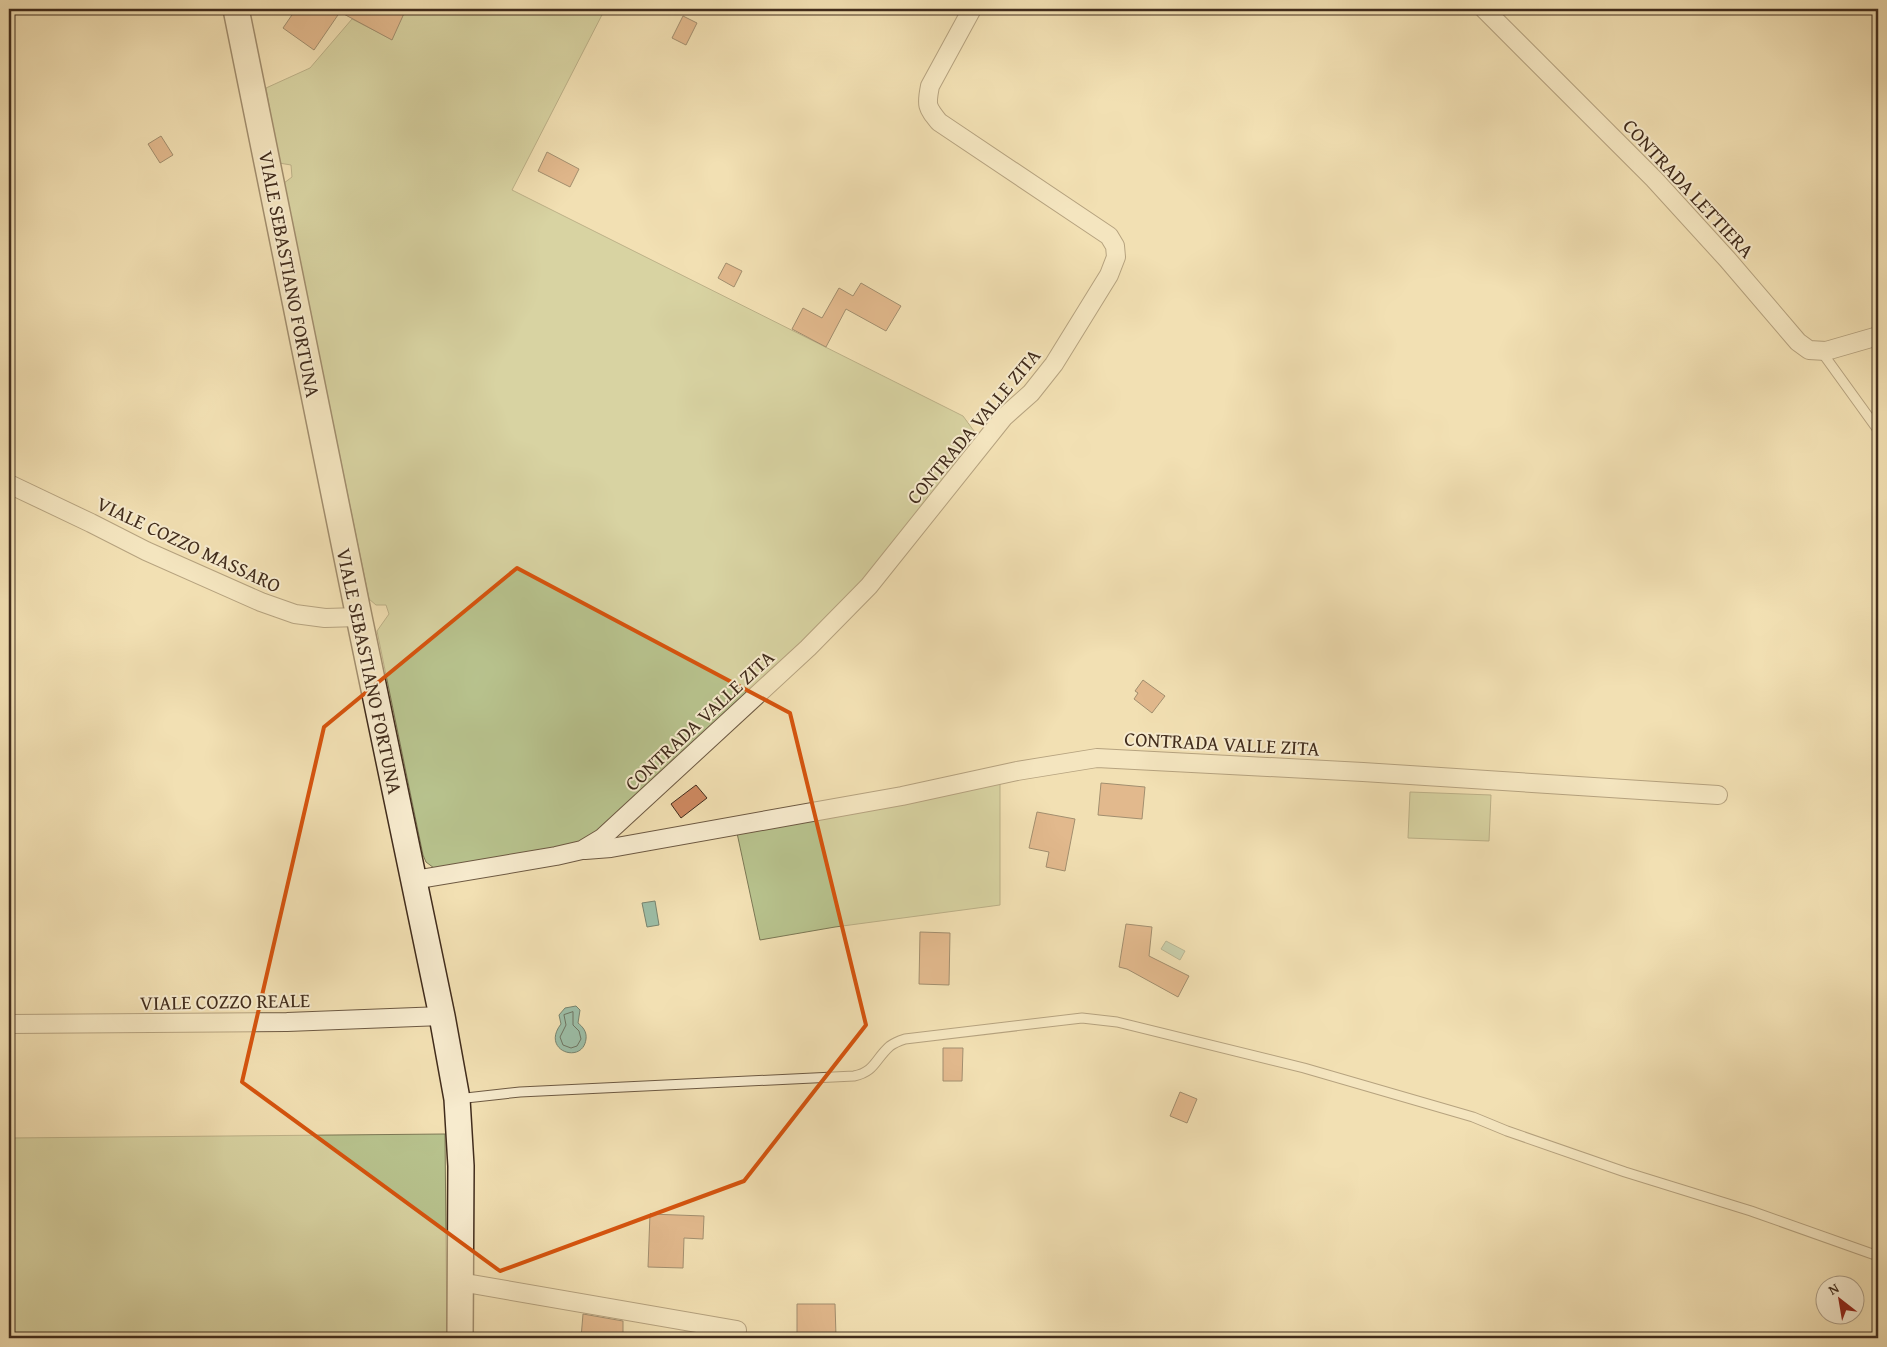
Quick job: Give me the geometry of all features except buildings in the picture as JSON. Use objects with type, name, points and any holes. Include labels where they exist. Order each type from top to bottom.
[{"type":"street","name":"VIALE SEBASTIANO FORTUNA","points":[[236,9],[442,1016],[457,1099],[461,1166],[460,1338]]},
{"type":"street","name":"CONTRADA VALLE ZITA","points":[[582,850],[602,838],[808,648],[869,586],[1004,417],[1031,393],[1054,364],[1109,275],[1116,257],[1115,246],[1109,236],[939,122],[928,109],[927,100],[930,86],[972,9]]},
{"type":"street","name":"CONTRADA LETTIERA","points":[[1484,9],[1654,179],[1727,259],[1798,342],[1809,350],[1821,351]]},
{"type":"street","points":[[1821,351],[1878,336]]},
{"type":"street","name":"VIALE COZZO MASSARO","points":[[9,484],[47,501],[146,552],[261,602],[295,614],[325,618],[359,617]]},
{"type":"street","name":"CONTRADA VALLE ZITA","points":[[414,880],[582,850],[611,848],[892,798],[1017,771],[1096,758],[1363,772],[1718,795]]},
{"type":"street","name":"VIALE COZZO REALE","points":[[9,1024],[287,1022],[442,1016]]},
{"type":"street","points":[[460,1282],[737,1330]]},
{"type":"lane","points":[[1821,351],[1878,430]]},
{"type":"lane","points":[[457,1099],[520,1092],[863,1075],[872,1068],[888,1048],[894,1043],[905,1039],[1082,1018],[1117,1022],[1304,1068],[1472,1117],[1616,1168],[1751,1211],[1878,1256]]},
{"type":"highlighted area","points":[[517,568],[790,713],[866,1025],[744,1181],[500,1271],[242,1082],[324,727]]},
{"type":"shaded area","points":[[406,9],[605,9],[512,190],[963,416],[974,431],[975,439],[868,582],[641,794],[581,844],[434,868],[426,862],[423,855],[377,631],[389,614],[386,605],[376,605],[369,599],[284,183],[292,177],[291,165],[279,163],[266,88],[310,68],[352,19],[391,39]]},
{"type":"shaded area","points":[[1000,782],[1000,905],[835,927],[760,940],[737,833]]},
{"type":"shaded area","points":[[1410,792],[1491,795],[1489,841],[1408,838]]},
{"type":"shaded area","points":[[445,1134],[447,1338],[9,1338],[9,1138]]},
{"type":"water","points":[[655,901],[659,925],[647,927],[642,903]]},
{"type":"water","points":[[1166,941],[1185,951],[1180,960],[1161,949]]},
{"type":"water","points":[[576,1006],[580,1010],[578,1023],[586,1034],[586,1039],[583,1047],[571,1053],[559,1047],[556,1041],[556,1033],[561,1024],[559,1015],[565,1008]]}]
